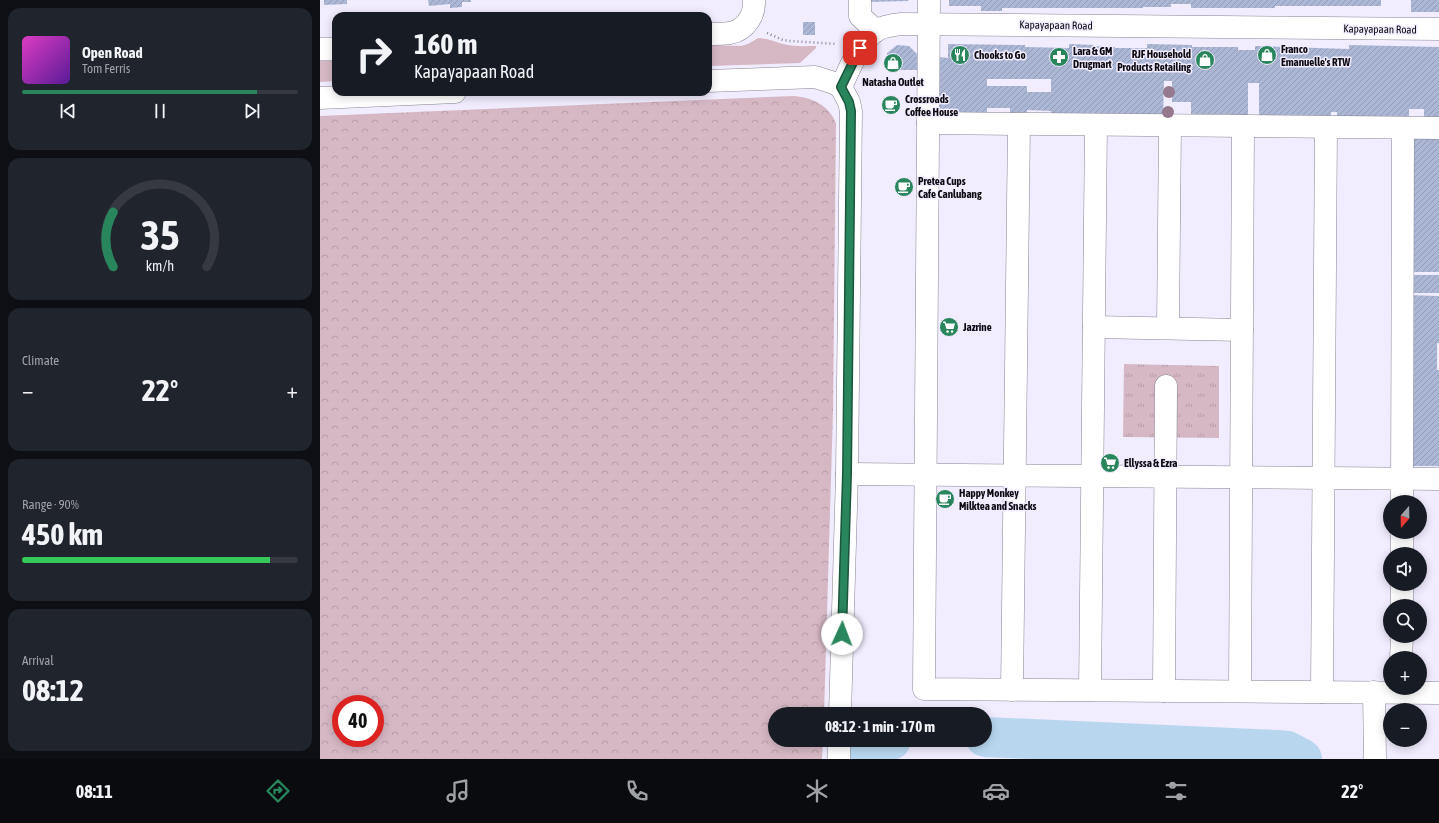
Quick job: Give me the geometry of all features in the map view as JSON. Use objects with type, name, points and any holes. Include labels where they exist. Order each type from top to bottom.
[{"type":"street","points":[[712,34],[731,33],[740,29],[747,23],[752,15],[754,0]]},
{"type":"street","points":[[860,0],[860,16],[876,31]]},
{"type":"street","points":[[929,0],[924,689],[1383,691]]},
{"type":"street","name":"Kapayapaan Road","points":[[841,87],[864,42],[876,31],[892,25],[928,24],[1439,29]]},
{"type":"street","points":[[320,49],[332,49]]},
{"type":"street","points":[[712,81],[815,78],[834,83],[841,87],[849,102],[851,111],[847,474],[840,707]]},
{"type":"street","points":[[320,98],[365,96]]},
{"type":"street","points":[[928,123],[1439,128]]},
{"type":"street","points":[[1012,690],[1020,124]]},
{"type":"street","points":[[1090,690],[1096,125]]},
{"type":"street","points":[[1168,328],[1170,126]]},
{"type":"street","points":[[1240,691],[1243,127]]},
{"type":"street","points":[[1322,692],[1326,127]]},
{"type":"street","points":[[1402,495],[1403,128]]},
{"type":"street","points":[[1094,327],[1242,330]]},
{"type":"street","points":[[1164,691],[1166,386]]},
{"type":"street","points":[[847,474],[1439,479]]},
{"type":"street","points":[[1374,692],[1375,759]]},
{"type":"street","points":[[1427,692],[1439,693]]},
{"type":"street","points":[[839,747],[839,759]]},
{"type":"path","points":[[747,23],[782,40],[816,43]]},
{"type":"green space","points":[[758,38],[768,39],[791,46],[816,46],[816,48],[800,63],[712,66],[712,45],[741,46]]},
{"type":"green space","points":[[320,61],[332,61],[332,81],[320,82]]},
{"type":"green space","points":[[793,96],[806,98],[819,103],[829,111],[836,123],[833,412],[824,707],[768,707],[768,747],[823,747],[822,759],[320,759],[320,116]]},
{"type":"green space","points":[[1124,364],[1219,366],[1219,438],[1123,437]]},
{"type":"building","points":[[324,0],[347,0],[347,4],[324,5]]},
{"type":"building","points":[[428,0],[471,0],[471,2],[462,2],[462,7],[450,8],[450,4],[429,6]]},
{"type":"building","points":[[868,0],[908,0],[908,1],[868,2]]},
{"type":"building","points":[[949,0],[1381,0],[1381,6],[1191,8],[1191,4],[1171,4],[1171,7],[1002,8],[1002,11],[981,11],[981,6],[949,6]]},
{"type":"building","points":[[1411,0],[1439,0],[1439,12],[1411,12]]},
{"type":"building","points":[[803,22],[815,22],[815,35],[803,35]]},
{"type":"building","points":[[948,44],[1025,45],[1025,47],[1069,48],[1069,44],[1115,48],[1147,48],[1147,44],[1192,45],[1192,47],[1238,47],[1238,50],[1255,50],[1255,46],[1349,49],[1349,45],[1439,47],[1439,117],[1424,117],[1424,109],[1409,109],[1409,119],[1337,118],[1337,112],[1331,112],[1331,118],[1259,117],[1259,83],[1248,83],[1248,118],[1229,117],[1230,114],[1214,114],[1214,118],[1191,118],[1191,102],[1172,102],[1172,81],[1164,81],[1163,116],[1051,114],[1051,111],[1027,110],[1027,116],[1010,116],[1010,108],[987,108],[987,113],[938,113],[939,57],[948,58]],"holes":[[[987,79],[1051,79],[1051,92],[1027,92],[1027,86],[987,86]]]},
{"type":"building","points":[[897,45],[909,46],[917,54],[917,70],[887,70],[887,53]]},
{"type":"building","points":[[1409,132],[1439,133],[1439,272],[1409,272]]},
{"type":"building","points":[[1409,275],[1439,275],[1439,293],[1409,293]]},
{"type":"building","points":[[1408,295],[1439,296],[1439,343],[1437,343],[1437,370],[1439,370],[1439,466],[1408,466]]},
{"type":"waterway","points":[[992,737],[1278,750],[1287,751],[1302,759]]},
{"type":"place","name":"Chooks to Go","points":[[960,55]]},
{"type":"place","name":"Franco Emanuelle's RTW","points":[[1267,55]]},
{"type":"place","name":"Lara & GM Drugmart","points":[[1059,57]]},
{"type":"place","name":"RJF Household Products Retailing","points":[[1205,60]]},
{"type":"place","name":"Natasha Outlet","points":[[893,63]]},
{"type":"place","name":"Crossroads Coffee House","points":[[891,105]]},
{"type":"place","name":"Pretea Cups Cafe Canlubang","points":[[904,187]]},
{"type":"place","name":"Jazrine","points":[[949,327]]},
{"type":"place","name":"Ellyssa & Ezra","points":[[1110,463]]},
{"type":"place","name":"Happy Monkey Milktea and Snacks","points":[[945,499]]},
{"type":"route","points":[[842,634],[847,474],[851,111],[849,102],[841,87],[860,48]]}]
